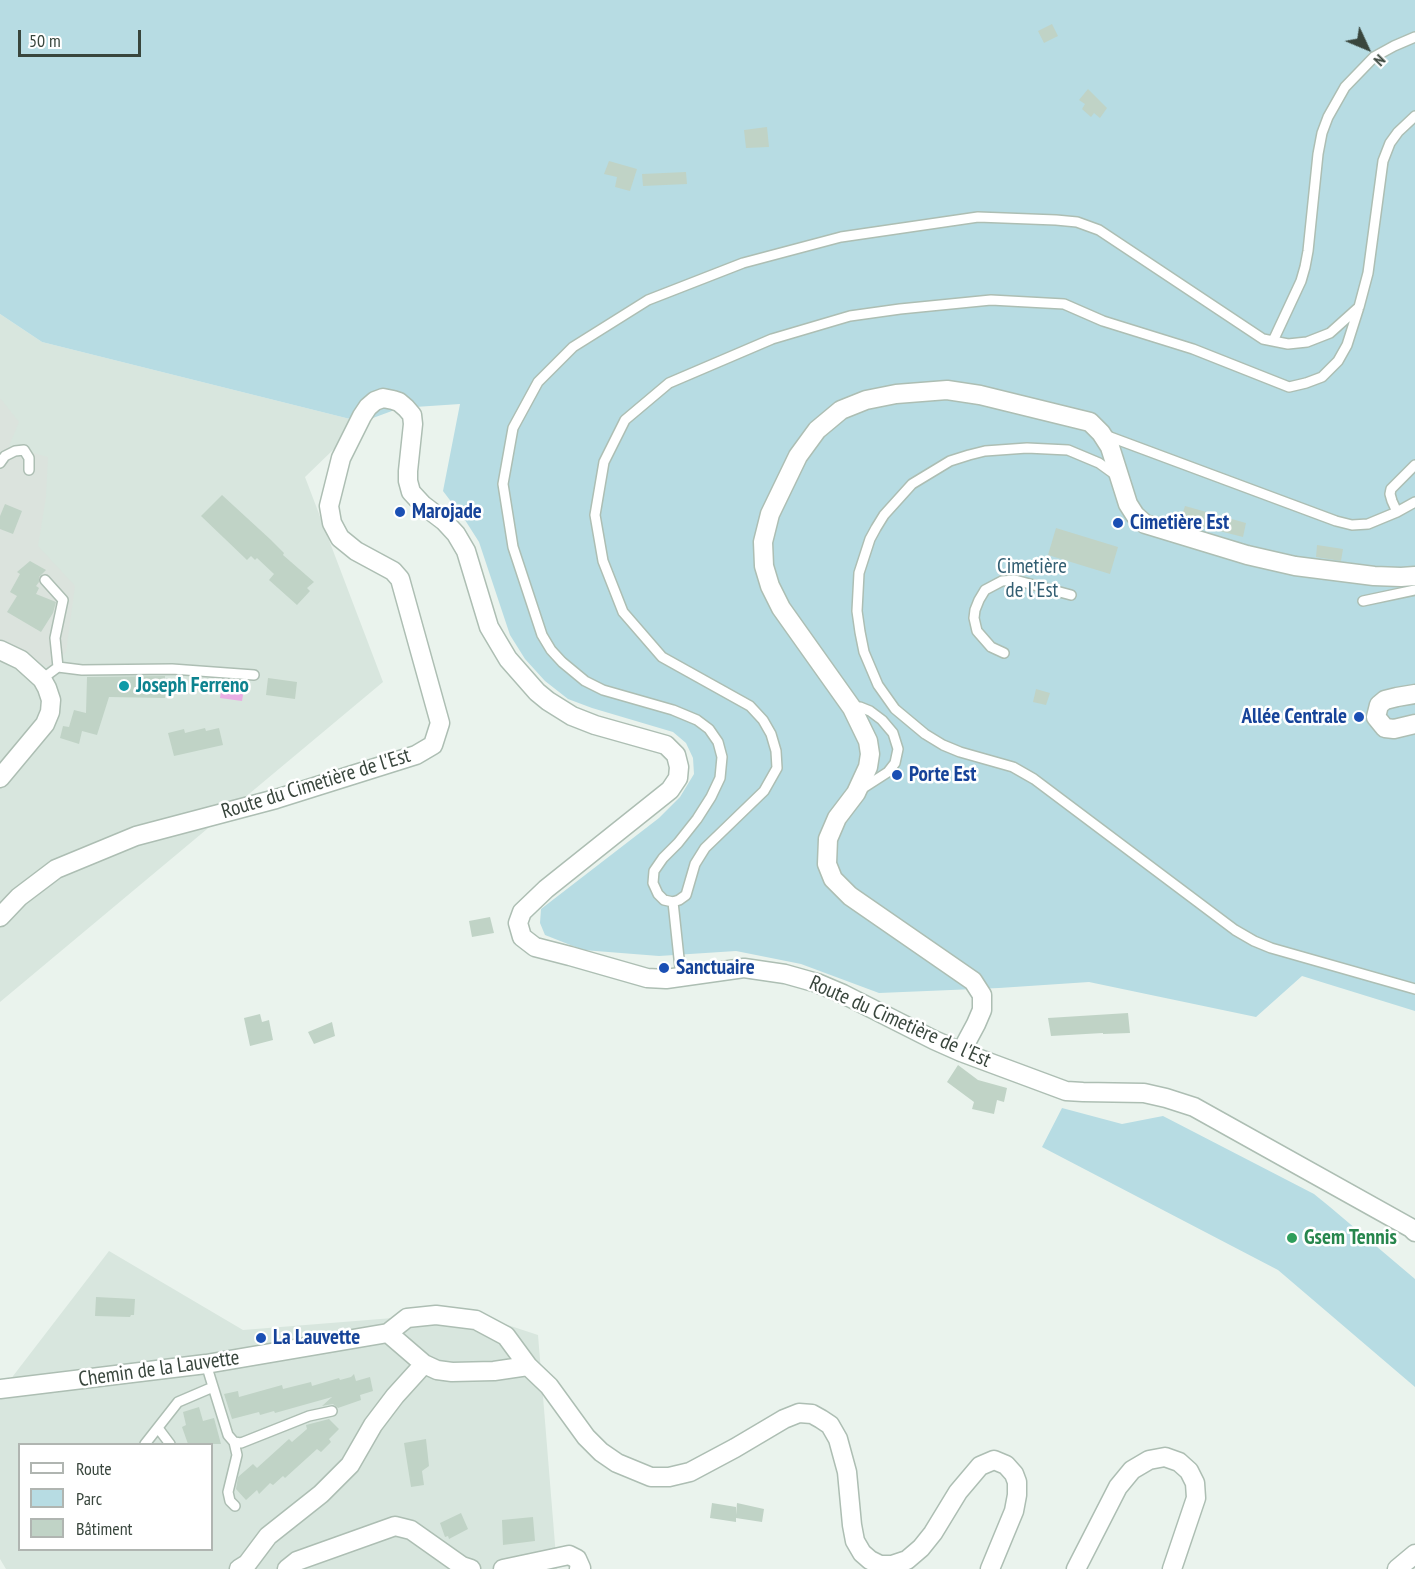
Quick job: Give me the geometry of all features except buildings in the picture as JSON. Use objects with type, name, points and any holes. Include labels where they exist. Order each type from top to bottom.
[{"type":"street","points":[[961,1052],[982,1010],[982,994],[972,981],[850,896],[833,879],[827,864],[828,839],[837,818],[856,793],[868,767],[870,754],[868,741],[852,708],[781,608],[770,586],[764,566],[763,542],[770,514],[798,456],[817,430],[841,410],[866,400],[896,394],[947,390],[980,395],[1090,422],[1110,447],[1128,504],[1145,524],[1247,555],[1295,566],[1374,576],[1415,576]]},
{"type":"street","name":"Route du Cimetière de l'Est","points":[[0,917],[19,897],[56,869],[136,836],[276,799],[416,755],[434,745],[440,723],[400,579],[393,571],[356,551],[340,538],[332,523],[329,506],[341,458],[362,416],[375,401],[383,398],[399,402],[412,415],[414,424],[408,481],[411,492],[423,505],[444,521],[456,534],[466,551],[489,627],[508,659],[537,692],[572,716],[595,725],[666,745],[676,755],[679,767],[678,778],[670,790],[546,889],[522,912],[518,923],[522,937],[535,947],[647,978],[666,979],[744,968],[785,974],[817,983],[843,994],[961,1052],[1066,1091],[1144,1093],[1194,1107],[1415,1232]]},
{"type":"street","points":[[0,650],[21,660],[42,679],[51,700],[50,712],[45,724],[0,777]]},
{"type":"street","points":[[1415,694],[1385,700],[1379,705],[1376,717],[1385,728],[1394,729],[1415,724]]},
{"type":"street","name":"Chemin de la Lauvette","points":[[0,1389],[206,1364],[388,1334],[407,1318],[436,1315],[476,1320],[506,1336],[528,1366],[549,1386],[586,1437],[601,1452],[617,1463],[651,1477],[669,1477],[690,1472],[784,1419],[799,1413],[812,1414],[821,1419],[830,1425],[838,1438],[847,1472],[855,1541],[862,1553],[870,1560],[880,1564],[892,1565],[907,1560],[921,1548],[958,1492],[980,1466],[994,1460],[1005,1465],[1014,1474],[1017,1482],[1017,1495],[1014,1511],[990,1569]]},
{"type":"street","points":[[388,1334],[424,1364],[437,1370],[494,1371],[528,1366]]},
{"type":"street","points":[[239,1569],[247,1563],[268,1536],[321,1494],[350,1465],[373,1425],[424,1364]]},
{"type":"street","points":[[1076,1569],[1118,1487],[1132,1470],[1149,1460],[1165,1458],[1179,1462],[1189,1471],[1196,1483],[1196,1498],[1172,1569]]},
{"type":"street","points":[[287,1569],[297,1561],[395,1526],[411,1530],[462,1566],[471,1569]]},
{"type":"street","points":[[1397,1569],[1415,1554]]},
{"type":"street","points":[[503,1569],[569,1555],[577,1559],[581,1568],[579,1569]]},
{"type":"lane","points":[[1273,341],[1305,267],[1318,154],[1328,117],[1345,87],[1374,57],[1415,36]]},
{"type":"lane","points":[[1359,307],[1330,333],[1307,342],[1288,344],[1263,339],[1099,230],[1077,222],[978,217],[841,237],[742,263],[648,300],[573,347],[538,382],[513,428],[503,484],[513,547],[542,635],[551,650],[585,681],[603,690],[673,710],[697,720],[709,729],[718,742],[722,756],[720,778],[697,819],[654,871],[652,883],[658,894],[664,900],[673,902],[686,895],[695,864],[705,848],[764,791],[777,768],[776,751],[771,734],[763,720],[750,706],[662,657],[623,612],[603,561],[595,515],[604,462],[625,420],[669,383],[772,339],[850,316],[991,300],[1064,304],[1102,321],[1193,349],[1289,387],[1322,377],[1338,362],[1347,345],[1359,307],[1368,273],[1383,161],[1390,143],[1398,132],[1415,117]]},
{"type":"lane","points":[[1101,433],[1352,525],[1368,524],[1415,502]]},
{"type":"lane","points":[[1119,477],[1099,463],[1068,450],[1027,448],[969,454],[950,460],[912,484],[884,515],[873,534],[859,573],[857,611],[860,632],[864,652],[878,685],[895,709],[925,734],[943,745],[1013,767],[1034,779],[1235,930],[1271,948],[1415,989]]},
{"type":"lane","points":[[0,463],[5,456],[24,450],[29,458],[29,470]]},
{"type":"lane","points":[[1397,512],[1390,494],[1391,489],[1415,465]]},
{"type":"lane","points":[[45,580],[63,600],[55,638],[58,667]]},
{"type":"lane","points":[[1004,653],[991,647],[977,631],[975,610],[985,590],[1002,581],[1015,580],[1071,595]]},
{"type":"lane","points":[[1363,601],[1415,590]]},
{"type":"lane","points":[[42,679],[58,667],[172,669],[254,675]]},
{"type":"lane","points":[[852,708],[860,707],[870,711],[882,720],[893,733],[898,749],[895,764],[888,772],[856,793]]},
{"type":"lane","points":[[673,902],[681,977]]},
{"type":"lane","points":[[206,1364],[237,1455],[228,1492],[230,1501],[235,1506]]},
{"type":"lane","points":[[146,1443],[178,1402],[213,1387]]},
{"type":"lane","points":[[234,1442],[241,1443],[309,1416],[332,1411]]},
{"type":"lane","points":[[158,1428],[169,1443]]},
{"type":"shaded area","points":[[0,314],[42,342],[362,422],[305,477],[383,682],[0,1002]]},
{"type":"shaded area","points":[[0,398],[19,422],[9,446],[48,457],[46,497],[38,546],[75,586],[66,652],[49,668],[0,640]]},
{"type":"shaded area","points":[[222,685],[244,689],[242,701],[220,698]]},
{"type":"shaded area","points":[[109,1251],[243,1330],[468,1312],[538,1335],[557,1569],[6,1569],[0,1559],[0,1393]]},
{"type":"green space","name":"Cimetière de l'Est","points":[[0,0],[1415,0],[1415,1011],[1302,976],[1256,1017],[1089,982],[879,993],[801,964],[736,951],[659,956],[583,950],[545,935],[540,923],[541,909],[659,818],[680,797],[694,774],[693,758],[686,743],[673,732],[568,699],[545,681],[525,659],[510,635],[479,542],[443,491],[460,404],[400,408],[362,422],[42,342],[0,314]]},
{"type":"green space","name":"Gsem Tennis","points":[[1062,1108],[1122,1124],[1163,1116],[1314,1194],[1415,1279],[1415,1387],[1278,1270],[1042,1147]]},
{"type":"place","name":"Marojade","points":[[400,512]]},
{"type":"place","name":"Cimetière Est","points":[[1118,523]]},
{"type":"place","name":"Joseph Ferreno","points":[[124,686]]},
{"type":"place","name":"Allée Centrale","points":[[1359,717]]},
{"type":"place","name":"Porte Est","points":[[897,775]]},
{"type":"place","name":"Sanctuaire","points":[[664,968]]},
{"type":"place","name":"Gsem Tennis","points":[[1292,1238]]},
{"type":"place","name":"La Lauvette","points":[[261,1338]]}]
